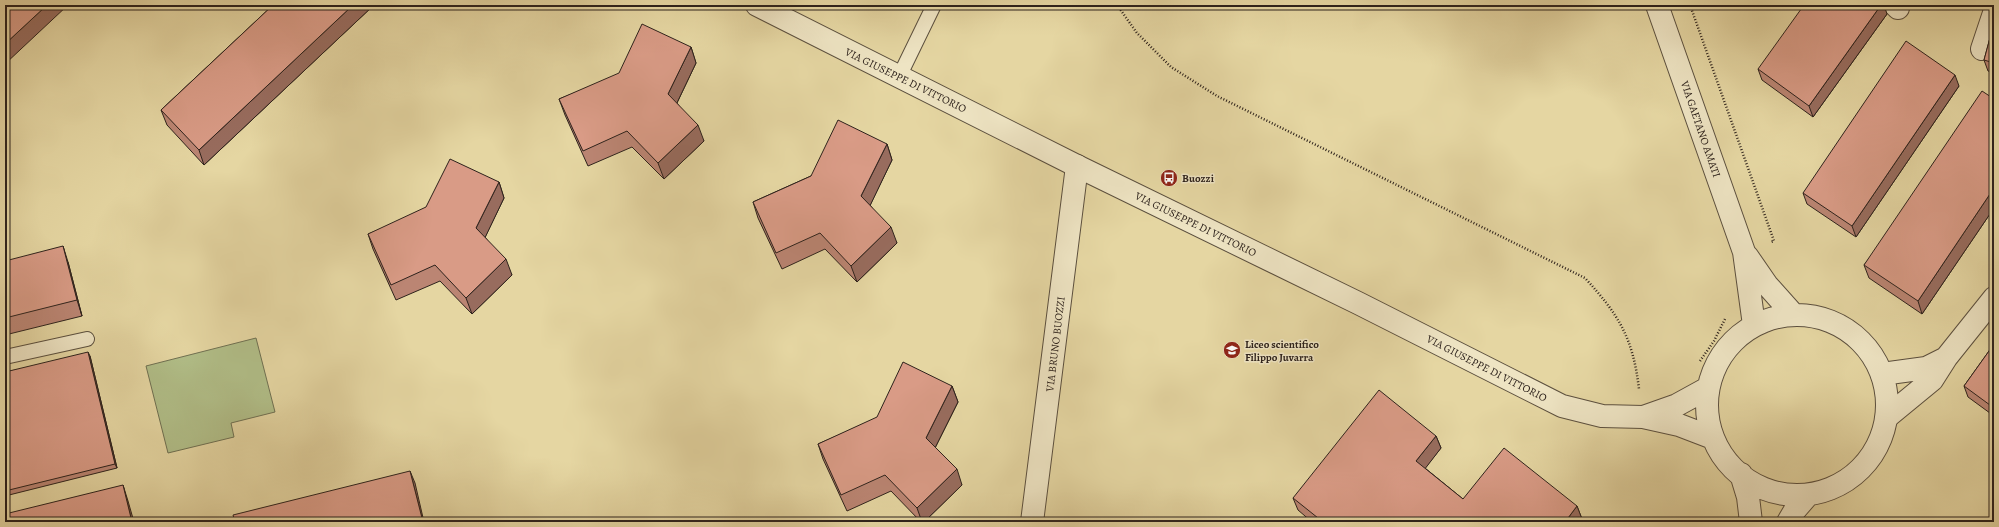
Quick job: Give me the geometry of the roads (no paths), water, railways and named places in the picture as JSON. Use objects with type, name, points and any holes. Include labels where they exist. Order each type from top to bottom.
[{"type":"street","name":"VIA GIUSEPPE DI VITTORIO","points":[[757,5],[1077,166],[1358,303],[1562,406],[1602,416],[1643,417],[1679,425],[1713,438]]},
{"type":"street","name":"VIA GAETANO AMATI","points":[[1657,5],[1744,252],[1754,325]]},
{"type":"street","points":[[1982,49],[1994,13]]},
{"type":"street","name":"VIA BRUNO BUOZZI","points":[[1032,522],[1077,166]]},
{"type":"street","name":"VIA GAETANO AMATI","points":[[1744,252],[1767,285],[1793,314]]},
{"type":"street","points":[[1887,417],[1932,380],[1946,358],[1994,298]]},
{"type":"street","points":[[1793,314],[1821,318],[1847,329],[1868,349],[1882,374],[1887,395],[1887,417],[1881,440],[1869,460],[1852,477],[1831,489],[1808,495],[1778,493],[1750,483],[1728,463],[1713,438],[1706,413],[1708,388],[1714,369],[1724,351],[1737,336],[1754,325],[1772,317],[1793,314]]},
{"type":"street","points":[[1882,374],[1926,368],[1946,358]]},
{"type":"street","name":"VIA GIUSEPPE DI VITTORIO","points":[[1643,417],[1677,404],[1708,388]]},
{"type":"street","points":[[1741,474],[1748,497],[1751,522]]},
{"type":"street","points":[[1788,522],[1795,510],[1808,495]]},
{"type":"lane","points":[[899,77],[934,5]]},
{"type":"lane","points":[[5,357],[87,339]]},
{"type":"place","name":"Buozzi","points":[[1169,178]]},
{"type":"place","name":"Liceo scientifico Filippo Juvarra","points":[[1232,350]]}]
